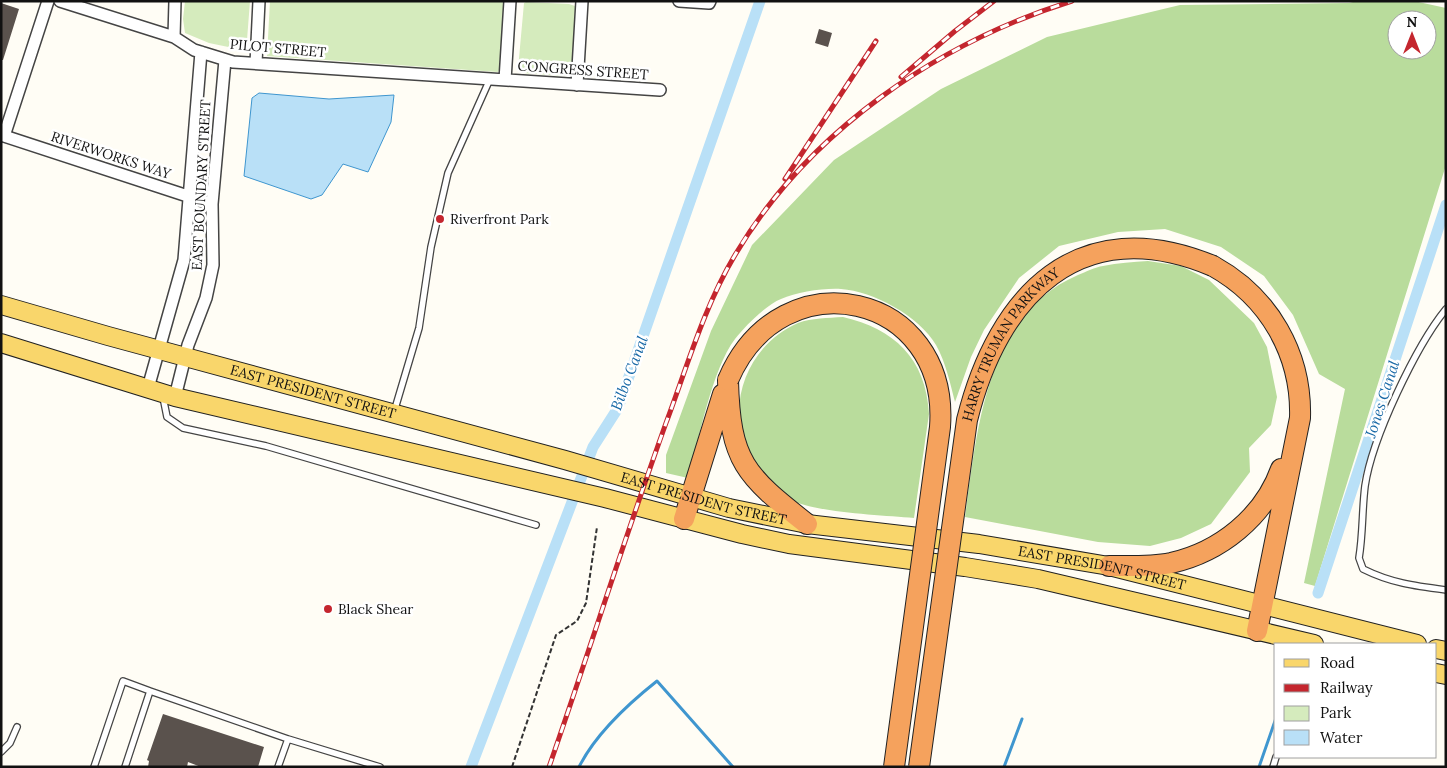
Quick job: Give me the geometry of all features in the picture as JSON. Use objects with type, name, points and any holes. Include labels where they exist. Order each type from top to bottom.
[{"type":"highway","name":"HARRY TRUMAN PARKWAY","points":[[918,767],[966,420],[978,378],[1006,321],[1032,290],[1048,277],[1068,265],[1106,252],[1141,248],[1168,251],[1213,266],[1242,285],[1279,330],[1294,366],[1299,385],[1300,418]]},
{"type":"highway","name":"HARRY TRUMAN PARKWAY","points":[[684,519],[728,380],[740,356],[760,332],[789,312],[807,305],[824,303],[855,305],[884,317],[900,327],[915,342],[932,367],[941,400],[940,427],[894,767]]},
{"type":"highway","points":[[728,380],[730,422],[733,438],[745,467],[770,495],[807,524]]},
{"type":"highway","points":[[1109,566],[1172,563],[1206,550],[1232,536],[1257,513],[1276,485],[1300,418]]},
{"type":"highway","points":[[1257,631],[1300,418]]},
{"type":"main road","name":"EAST PRESIDENT STREET","points":[[1,305],[186,358],[565,460],[729,508],[807,524],[979,544],[1109,566],[1413,643]]},
{"type":"main road","name":"EAST PRESIDENT STREET","points":[[1,343],[162,392],[789,544],[965,567],[1038,579],[1310,643]]},
{"type":"street","points":[[3,135],[48,1]]},
{"type":"street","name":"PILOT STREET","points":[[60,1],[174,38],[201,52],[225,60],[505,80]]},
{"type":"street","points":[[174,38],[175,1]]},
{"type":"street","points":[[256,63],[259,1]]},
{"type":"street","points":[[505,80],[510,1]]},
{"type":"street","points":[[577,84],[582,1]]},
{"type":"street","points":[[679,1],[710,2]]},
{"type":"street","name":"EAST BOUNDARY STREET","points":[[162,392],[159,350],[181,274],[190,197],[201,52]]},
{"type":"street","name":"EAST BOUNDARY STREET","points":[[162,392],[186,358],[206,298],[213,265],[212,204],[225,60]]},
{"type":"street","name":"CONGRESS STREET","points":[[505,80],[660,90]]},
{"type":"street","name":"RIVERWORKS WAY","points":[[3,135],[212,204]]},
{"type":"lane","points":[[394,414],[419,328],[431,247],[448,173],[490,79]]},
{"type":"lane","points":[[1446,309],[1431,328],[1392,405],[1380,435],[1365,486],[1359,558],[1362,570],[1376,576],[1406,586],[1446,590]]},
{"type":"lane","points":[[162,392],[167,418],[183,428],[266,446],[536,525]]},
{"type":"lane","points":[[94,767],[123,681],[288,738],[380,767]]},
{"type":"lane","points":[[125,767],[150,691]]},
{"type":"lane","points":[[1,752],[10,743],[17,727]]},
{"type":"lane","points":[[278,767],[288,738]]},
{"type":"path","points":[[512,767],[556,635],[577,621],[586,603],[597,527]]},
{"type":"green space","points":[[185,1],[250,1],[247,40],[238,49],[209,43],[185,33],[183,19]]},
{"type":"green space","points":[[270,1],[505,1],[502,63],[498,72],[267,56]]},
{"type":"green space","points":[[1414,1],[1446,8],[1446,165],[1315,586],[1304,583],[1345,389],[1319,374],[1293,315],[1264,276],[1221,247],[1165,229],[1118,232],[1059,246],[1019,278],[984,330],[971,357],[955,402],[945,366],[936,345],[918,324],[894,307],[867,295],[841,289],[810,291],[781,299],[762,311],[750,322],[735,339],[727,352],[713,386],[688,478],[666,473],[666,455],[711,331],[752,245],[834,160],[941,89],[1047,37],[1180,5]]},
{"type":"green space","points":[[524,3],[569,4],[575,6],[573,69],[571,75],[522,73],[518,69]]},
{"type":"green space","points":[[1148,261],[1181,266],[1209,280],[1254,323],[1267,347],[1277,397],[1271,425],[1249,448],[1250,472],[1211,524],[1181,538],[1150,546],[1098,542],[965,517],[975,448],[991,378],[1005,346],[1023,317],[1047,293],[1078,275],[1094,268],[1120,263]]},
{"type":"green space","points":[[843,317],[878,329],[892,338],[914,362],[921,377],[927,394],[929,414],[914,518],[835,511],[793,501],[785,497],[766,479],[753,458],[742,434],[739,409],[741,394],[745,379],[760,352],[771,340],[798,323],[814,319]]},
{"type":"water","points":[[259,93],[329,99],[394,95],[391,122],[368,172],[343,164],[322,195],[311,199],[244,176],[252,98]]},
{"type":"building","points":[[1,3],[19,9],[3,60],[1,60]]},
{"type":"building","points":[[819,29],[832,33],[828,47],[815,43]]},
{"type":"building","points":[[163,714],[264,747],[258,767],[201,767],[188,762],[187,767],[148,767],[149,761],[147,760]]},
{"type":"waterway","name":"Bilbo Canal","points":[[471,767],[593,447],[618,408],[760,1]]},
{"type":"waterway","name":"Jones Canal","points":[[1318,593],[1446,205]]},
{"type":"waterway","points":[[579,767],[594,742],[635,699],[657,681],[733,767]]},
{"type":"waterway","points":[[1004,767],[1022,719]]},
{"type":"waterway","points":[[1259,767],[1274,724]]},
{"type":"railway","points":[[901,77],[994,1]]},
{"type":"railway","points":[[549,767],[636,509],[705,316],[735,255],[765,210],[799,169],[838,132],[880,98],[925,67],[973,41],[1022,19],[1072,1]]},
{"type":"railway","points":[[785,179],[876,41]]},
{"type":"place","name":"Riverfront Park","points":[[440,219]]},
{"type":"place","name":"Black Shear","points":[[328,609]]}]
